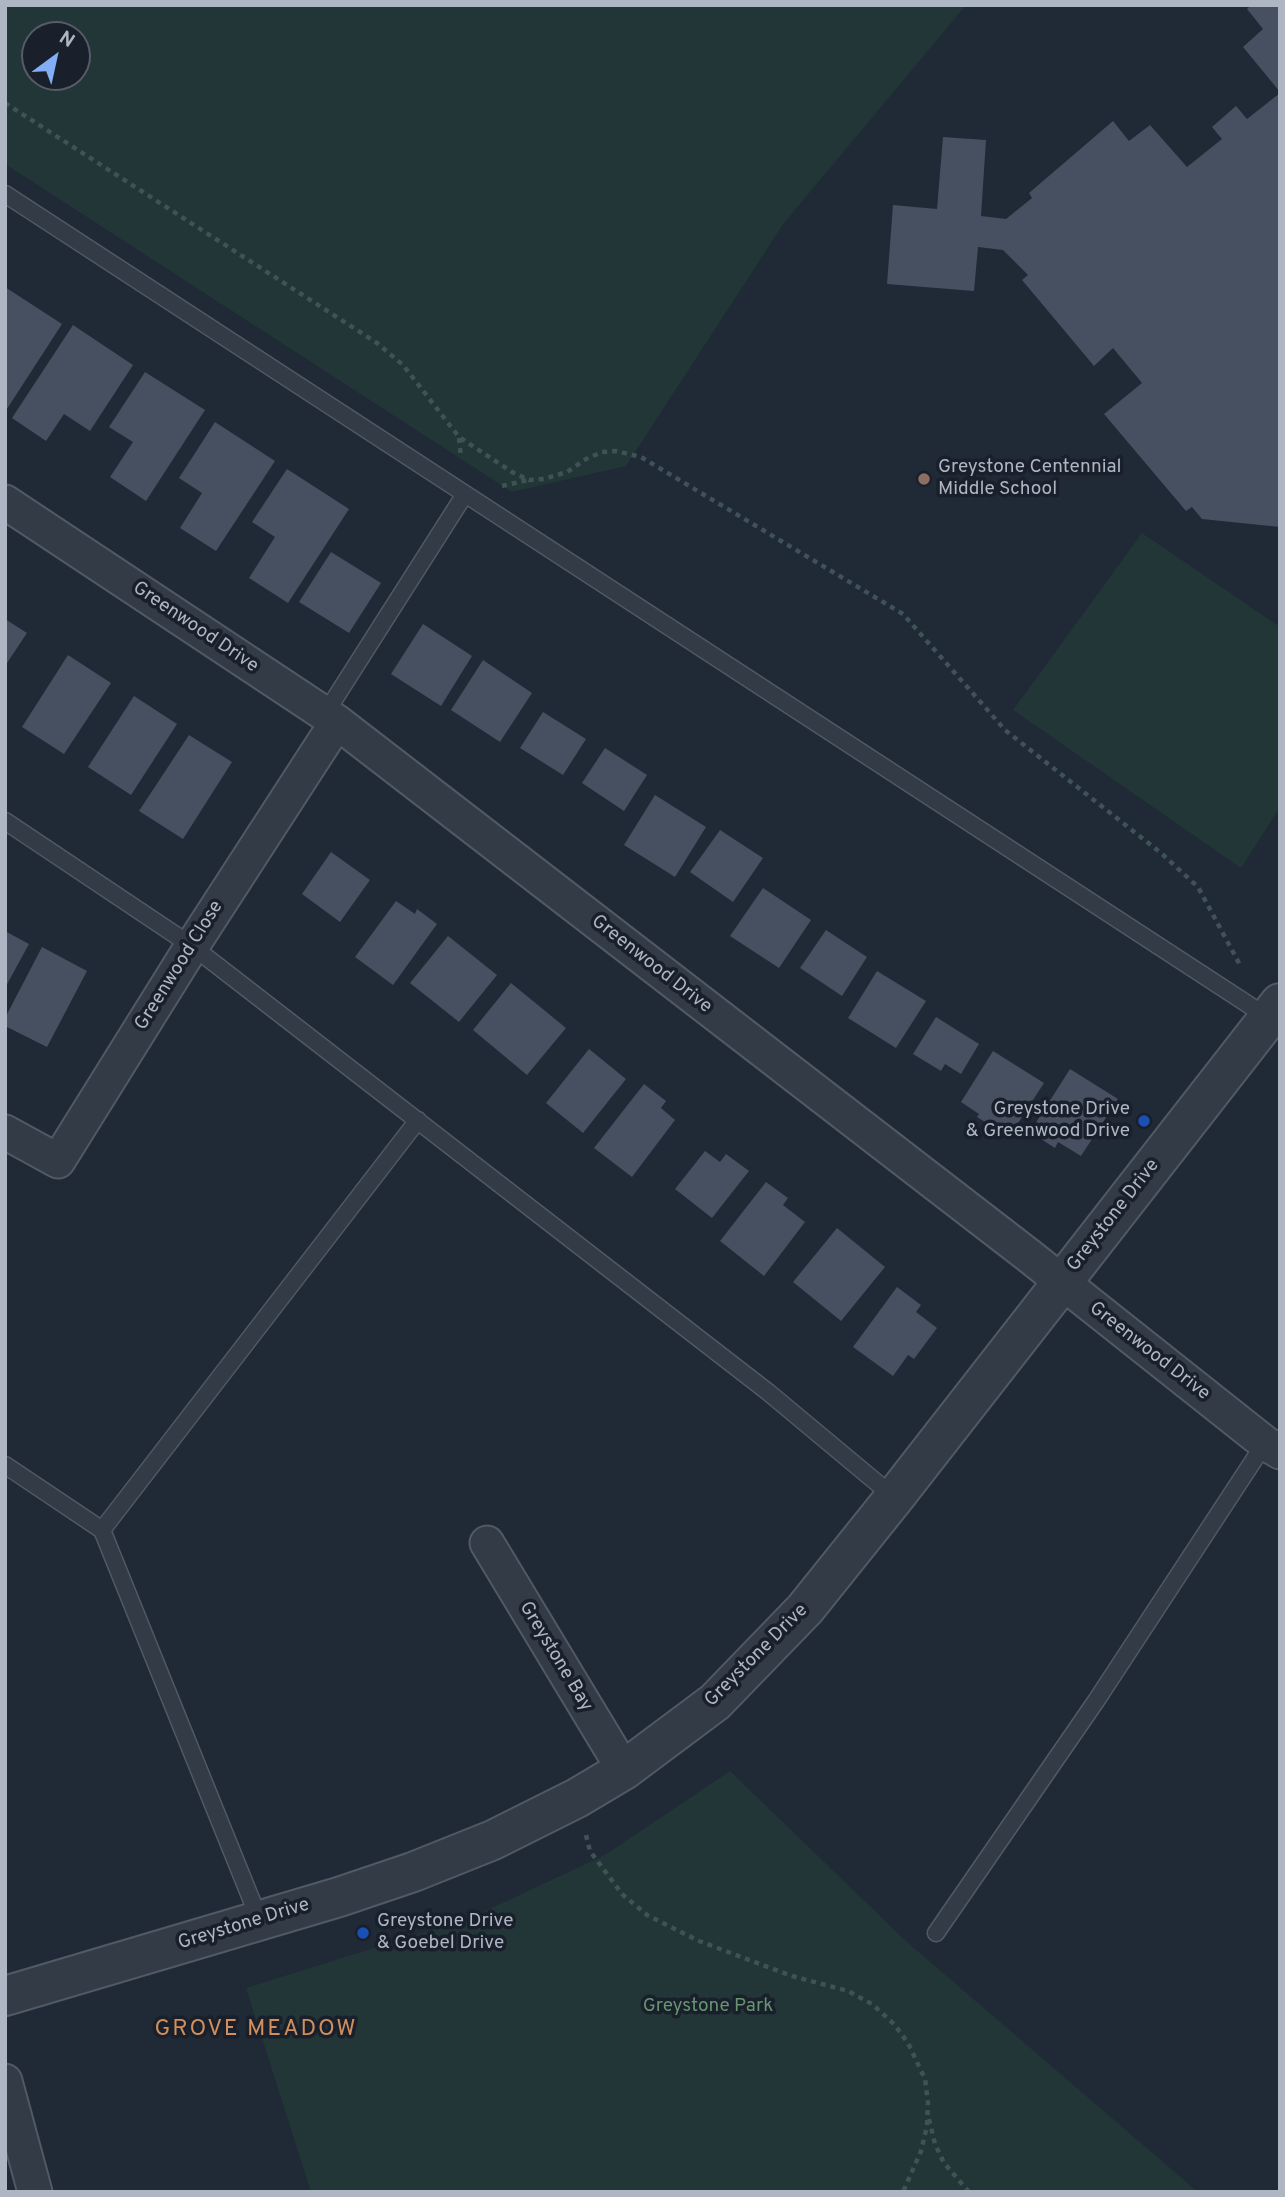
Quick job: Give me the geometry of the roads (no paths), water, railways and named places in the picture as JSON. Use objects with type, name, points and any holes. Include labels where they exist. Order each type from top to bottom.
[{"type":"street","name":"Greenwood Drive","points":[[5,502],[331,718],[1272,1447]]},
{"type":"street","name":"Greenwood Close","points":[[5,1132],[58,1161],[331,718]]},
{"type":"street","name":"Greystone Drive","points":[[5,1996],[260,1921],[413,1872],[493,1840],[624,1770],[715,1702],[805,1609],[1276,1015]]},
{"type":"street","name":"Greystone Bay","points":[[487,1543],[624,1770]]},
{"type":"street","points":[[5,2081],[35,2192]]},
{"type":"lane","points":[[5,194],[465,494],[1276,1015]]},
{"type":"lane","points":[[331,718],[465,494]]},
{"type":"lane","points":[[5,821],[192,946],[768,1392],[894,1498]]},
{"type":"lane","points":[[102,1530],[418,1120]]},
{"type":"lane","points":[[936,1933],[1272,1447]]},
{"type":"lane","points":[[5,1465],[102,1530],[260,1921]]},
{"type":"place","name":"Greystone Centennial Middle School","points":[[924,479]]},
{"type":"place","name":"Greystone Drive & Greenwood Drive","points":[[1144,1121]]},
{"type":"place","name":"Greystone Drive & Goebel Drive","points":[[363,1933]]},
{"type":"district","name":"GROVE MEADOW","points":[[256,2030]]},
{"type":"park label","name":"Greystone Park","points":[[708,2007]]}]
